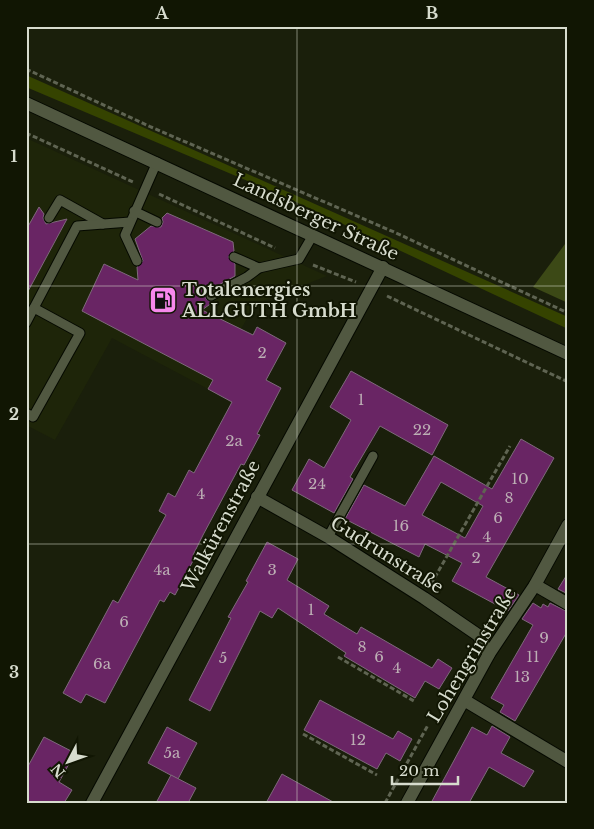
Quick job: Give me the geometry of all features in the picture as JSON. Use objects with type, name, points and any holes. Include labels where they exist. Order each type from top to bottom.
[{"type":"street","name":"Landsberger Straße","points":[[26,103],[157,162],[568,354]]},
{"type":"street","name":"Walkürenstraße","points":[[92,803],[383,267]]},
{"type":"street","name":"Gudrunstraße","points":[[257,496],[328,537],[424,598],[478,635],[489,654]]},
{"type":"street","name":"Lohengrinstraße","points":[[407,803],[489,654],[535,585],[568,525]]},
{"type":"street","points":[[535,585],[568,604]]},
{"type":"street","points":[[464,700],[568,762]]},
{"type":"lane","points":[[137,261],[125,235],[157,162]]},
{"type":"lane","points":[[49,218],[60,200],[103,224]]},
{"type":"lane","points":[[134,211],[157,222]]},
{"type":"lane","points":[[26,323],[77,226],[130,222]]},
{"type":"lane","points":[[211,296],[247,277],[259,268],[299,259],[313,235]]},
{"type":"lane","points":[[234,257],[259,268]]},
{"type":"lane","points":[[26,413],[33,417],[80,333],[34,308]]},
{"type":"lane","points":[[328,537],[373,456]]},
{"type":"path","points":[[26,69],[150,127],[394,232],[568,313]]},
{"type":"path","points":[[26,133],[299,259],[372,289],[568,382]]},
{"type":"path","points":[[424,598],[510,446]]},
{"type":"path","points":[[338,657],[414,701]]},
{"type":"path","points":[[384,803],[430,721]]},
{"type":"path","points":[[303,734],[378,775]]},
{"type":"shaded area","points":[[26,138],[327,276],[255,304],[208,389],[112,338],[55,440],[26,425]]},
{"type":"green space","points":[[26,75],[568,317],[568,329],[283,196],[26,87]]},
{"type":"green space","points":[[568,240],[568,303],[533,287]]},
{"type":"building","points":[[39,207],[44,214],[43,218],[46,224],[67,219],[26,295],[26,230]]},
{"type":"building","points":[[167,213],[233,242],[234,251],[228,257],[235,264],[235,276],[206,292],[206,299],[213,302],[202,310],[253,335],[257,327],[286,343],[266,380],[281,388],[257,434],[260,435],[244,465],[241,464],[203,535],[193,555],[195,557],[175,595],[170,592],[164,602],[160,600],[105,703],[86,694],[81,703],[63,693],[113,600],[118,603],[166,515],[159,511],[168,493],[175,497],[189,470],[194,473],[232,402],[208,389],[213,380],[82,311],[104,264],[138,280],[137,267],[143,261],[135,239],[151,226],[161,227],[162,218]]},
{"type":"building","points":[[351,371],[448,425],[432,455],[380,426],[350,477],[353,479],[334,513],[292,490],[309,459],[324,468],[351,420],[330,407]]},
{"type":"building","points":[[521,439],[554,458],[486,577],[519,595],[508,611],[452,581],[462,563],[425,544],[419,557],[345,519],[364,485],[405,506],[434,456],[492,489]],"holes":[[[441,482],[483,506],[465,538],[422,515]]]},
{"type":"building","points":[[267,542],[298,559],[287,580],[329,606],[324,614],[357,634],[361,627],[432,668],[438,659],[452,668],[439,689],[425,681],[415,698],[344,656],[346,653],[278,608],[272,618],[260,611],[210,711],[189,700],[231,618],[228,617],[248,582],[246,581]]},
{"type":"building","points":[[568,573],[568,594],[558,589]]},
{"type":"building","points":[[533,603],[541,608],[543,604],[548,607],[550,603],[568,612],[568,630],[515,721],[500,712],[504,705],[491,698],[533,625],[522,619]]},
{"type":"building","points":[[320,700],[393,739],[398,731],[412,739],[400,761],[386,753],[377,769],[304,730]]},
{"type":"building","points":[[492,726],[510,737],[501,753],[534,771],[524,787],[489,767],[469,803],[431,803],[472,727],[487,735]]},
{"type":"building","points":[[167,727],[197,743],[178,779],[148,763]]},
{"type":"building","points":[[44,737],[75,753],[59,782],[72,790],[64,803],[26,803],[26,770]]},
{"type":"building","points":[[282,774],[300,784],[335,803],[266,803]]},
{"type":"building","points":[[171,775],[196,788],[188,803],[156,803]]},
{"type":"place","name":"Totalenergies ALLGUTH GmbH","points":[[163,300]]}]
